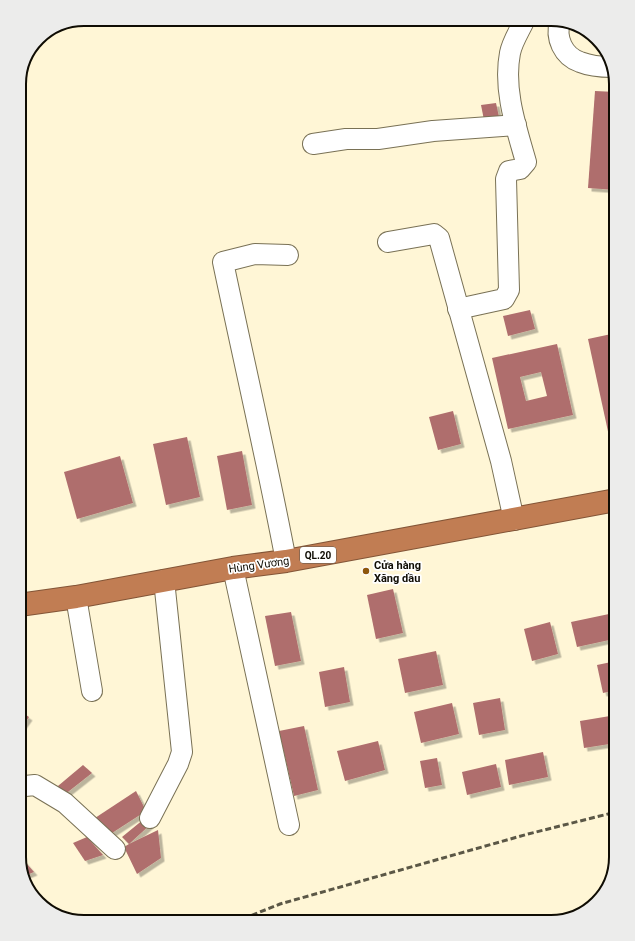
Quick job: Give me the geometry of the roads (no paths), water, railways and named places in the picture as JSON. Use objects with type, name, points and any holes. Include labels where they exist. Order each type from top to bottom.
[{"type":"highway","name":"Hùng Vương","points":[[26,604],[76,597],[233,568],[286,561],[609,501]]},
{"type":"street","points":[[458,309],[504,299],[509,290],[506,179],[509,171],[520,169],[526,162],[516,125],[507,78],[510,52],[522,26]]},
{"type":"street","points":[[559,27],[560,44],[570,57],[593,66],[607,67]]},
{"type":"street","points":[[313,144],[346,139],[378,139],[433,131],[516,125]]},
{"type":"street","points":[[388,242],[434,234],[439,238],[501,461],[514,520]]},
{"type":"street","points":[[286,561],[271,480],[223,262],[255,254],[288,255]]},
{"type":"street","points":[[233,568],[289,825]]},
{"type":"street","points":[[150,818],[178,764],[182,752],[164,580]]},
{"type":"street","points":[[76,597],[92,691]]},
{"type":"street","points":[[26,786],[35,785],[65,803],[116,849]]},
{"type":"railway","points":[[252,915],[280,904],[528,834],[609,814]]},
{"type":"place","name":"Cửa hàng Xăng dầu","points":[[366,571]]}]
